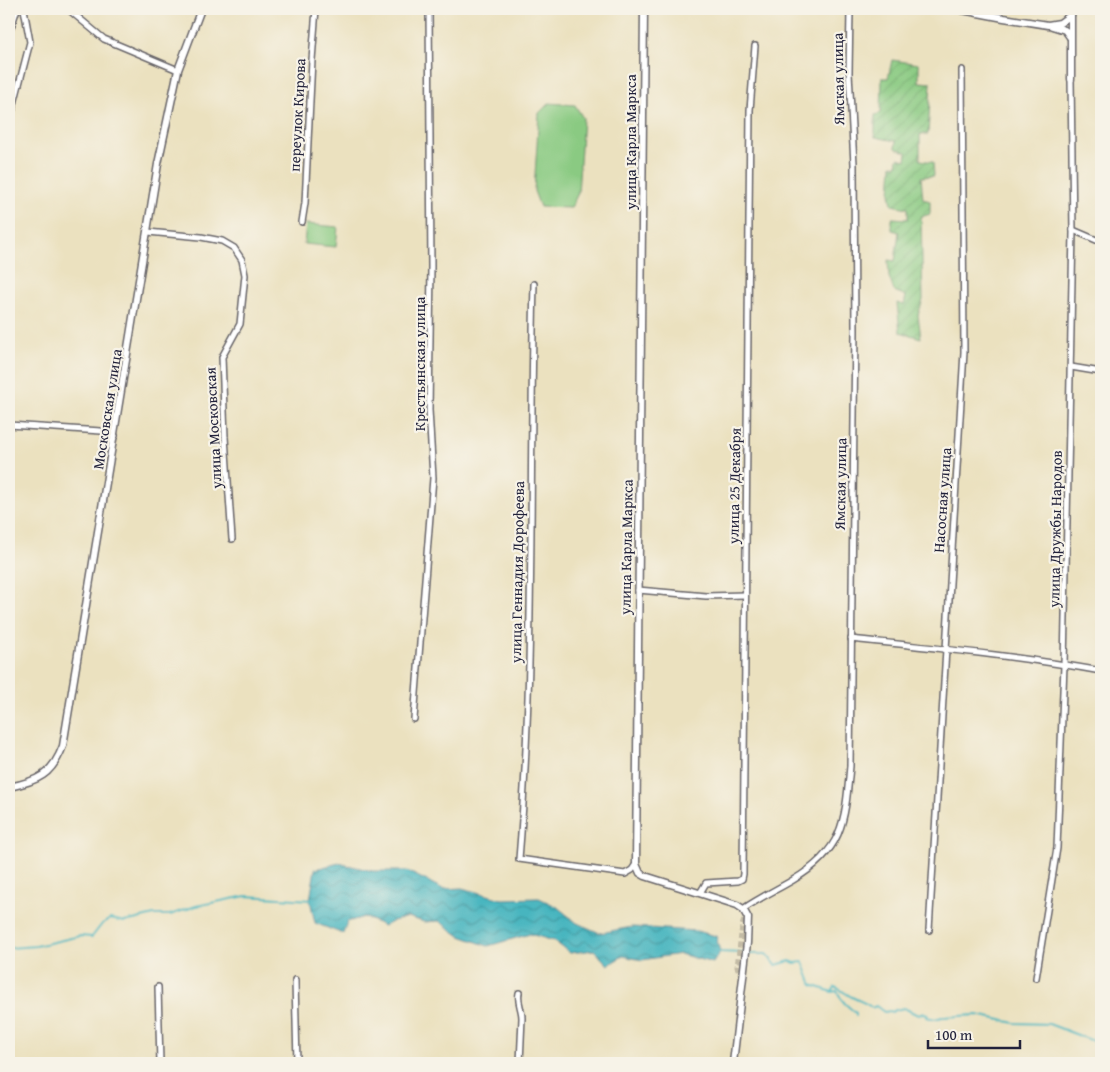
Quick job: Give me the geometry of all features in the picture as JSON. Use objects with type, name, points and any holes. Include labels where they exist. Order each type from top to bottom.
[{"type":"street","points":[[9,33],[17,9]]},
{"type":"street","points":[[9,123],[30,42],[24,9]]},
{"type":"street","points":[[68,9],[104,39],[178,70]]},
{"type":"street","name":"Московская улица","points":[[9,787],[30,781],[47,773],[58,759],[63,746],[158,164],[178,70],[201,9]]},
{"type":"street","name":"переулок Кирова","points":[[302,222],[305,203],[316,9]]},
{"type":"street","name":"Крестьянская улица","points":[[414,719],[434,478],[429,410],[431,267],[429,9]]},
{"type":"street","name":"улица Карла Маркса","points":[[636,864],[644,9]]},
{"type":"street","name":"Ямская улица","points":[[743,910],[760,897],[809,871],[827,854],[841,830],[847,799],[850,766],[855,329],[854,164],[849,73],[850,9]]},
{"type":"street","points":[[957,9],[1048,25],[1065,30],[1071,39]]},
{"type":"street","points":[[1048,25],[1060,22],[1071,12]]},
{"type":"street","points":[[1070,79],[1071,12]]},
{"type":"street","name":"улица 25 Декабря","points":[[700,893],[706,883],[738,881],[743,876],[750,110],[755,46]]},
{"type":"street","name":"Насосная улица","points":[[929,930],[964,352],[962,70]]},
{"type":"street","name":"улица Дружбы Народов","points":[[1036,978],[1057,848],[1064,664],[1073,230],[1070,79]]},
{"type":"street","points":[[1073,230],[1101,242]]},
{"type":"street","name":"улица Московская","points":[[148,232],[202,237],[222,241],[234,248],[242,260],[245,275],[240,324],[222,356],[232,539]]},
{"type":"street","name":"улица Геннадия Дорофеева","points":[[534,284],[530,630],[524,806],[519,859],[625,874],[632,870],[636,864]]},
{"type":"street","points":[[1071,367],[1101,372]]},
{"type":"street","points":[[9,425],[101,432],[115,436]]},
{"type":"street","points":[[638,590],[706,596],[745,595]]},
{"type":"street","points":[[851,639],[1064,664],[1101,671]]},
{"type":"street","points":[[636,864],[637,869],[645,876],[729,902],[743,910],[748,918],[733,1063]]},
{"type":"street","points":[[295,980],[297,1063]]},
{"type":"street","points":[[158,987],[160,1063]]},
{"type":"street","points":[[519,993],[519,1004],[522,1011],[520,1063]]},
{"type":"green space","points":[[892,60],[919,64],[919,82],[931,83],[928,134],[920,134],[920,160],[933,162],[934,176],[921,177],[923,199],[930,201],[930,214],[921,217],[923,300],[918,315],[921,338],[900,332],[897,303],[904,305],[906,296],[894,291],[889,277],[888,260],[895,261],[899,232],[892,230],[892,218],[908,219],[908,208],[892,205],[890,193],[892,165],[897,165],[898,158],[906,160],[907,152],[895,148],[896,141],[875,137],[875,115],[881,113],[882,78],[888,78]]},
{"type":"green space","points":[[549,103],[575,105],[583,118],[578,193],[571,208],[540,207],[534,191],[539,113]]},
{"type":"green space","points":[[306,224],[338,227],[336,247],[304,244]]},
{"type":"water","points":[[339,863],[373,871],[407,871],[443,889],[462,888],[502,899],[539,898],[556,906],[577,923],[600,933],[632,927],[697,931],[716,936],[720,952],[713,963],[680,954],[642,960],[623,956],[608,965],[594,950],[570,953],[554,941],[530,934],[488,946],[460,936],[439,921],[424,922],[408,917],[393,921],[384,926],[364,917],[347,922],[343,934],[315,923],[310,900],[315,869]]},
{"type":"waterway","points":[[9,948],[36,946],[80,936],[92,937],[102,924],[110,919],[125,922],[154,915],[170,915],[196,906],[246,896],[312,900]]},
{"type":"waterway","points":[[718,952],[744,953]]},
{"type":"waterway","points":[[748,954],[766,954],[776,965],[790,961],[795,963],[803,962],[812,985],[832,992],[835,987],[872,1008],[876,1006],[884,1012],[892,1012],[904,1008],[918,1015],[928,1014],[927,1017],[935,1019],[977,1015],[1015,1023],[1049,1024],[1101,1044]]},
{"type":"waterway","points":[[832,992],[837,991],[843,1001],[856,1015]]},
{"type":"tunnel","points":[[742,976],[737,967],[742,926],[746,914]]}]
